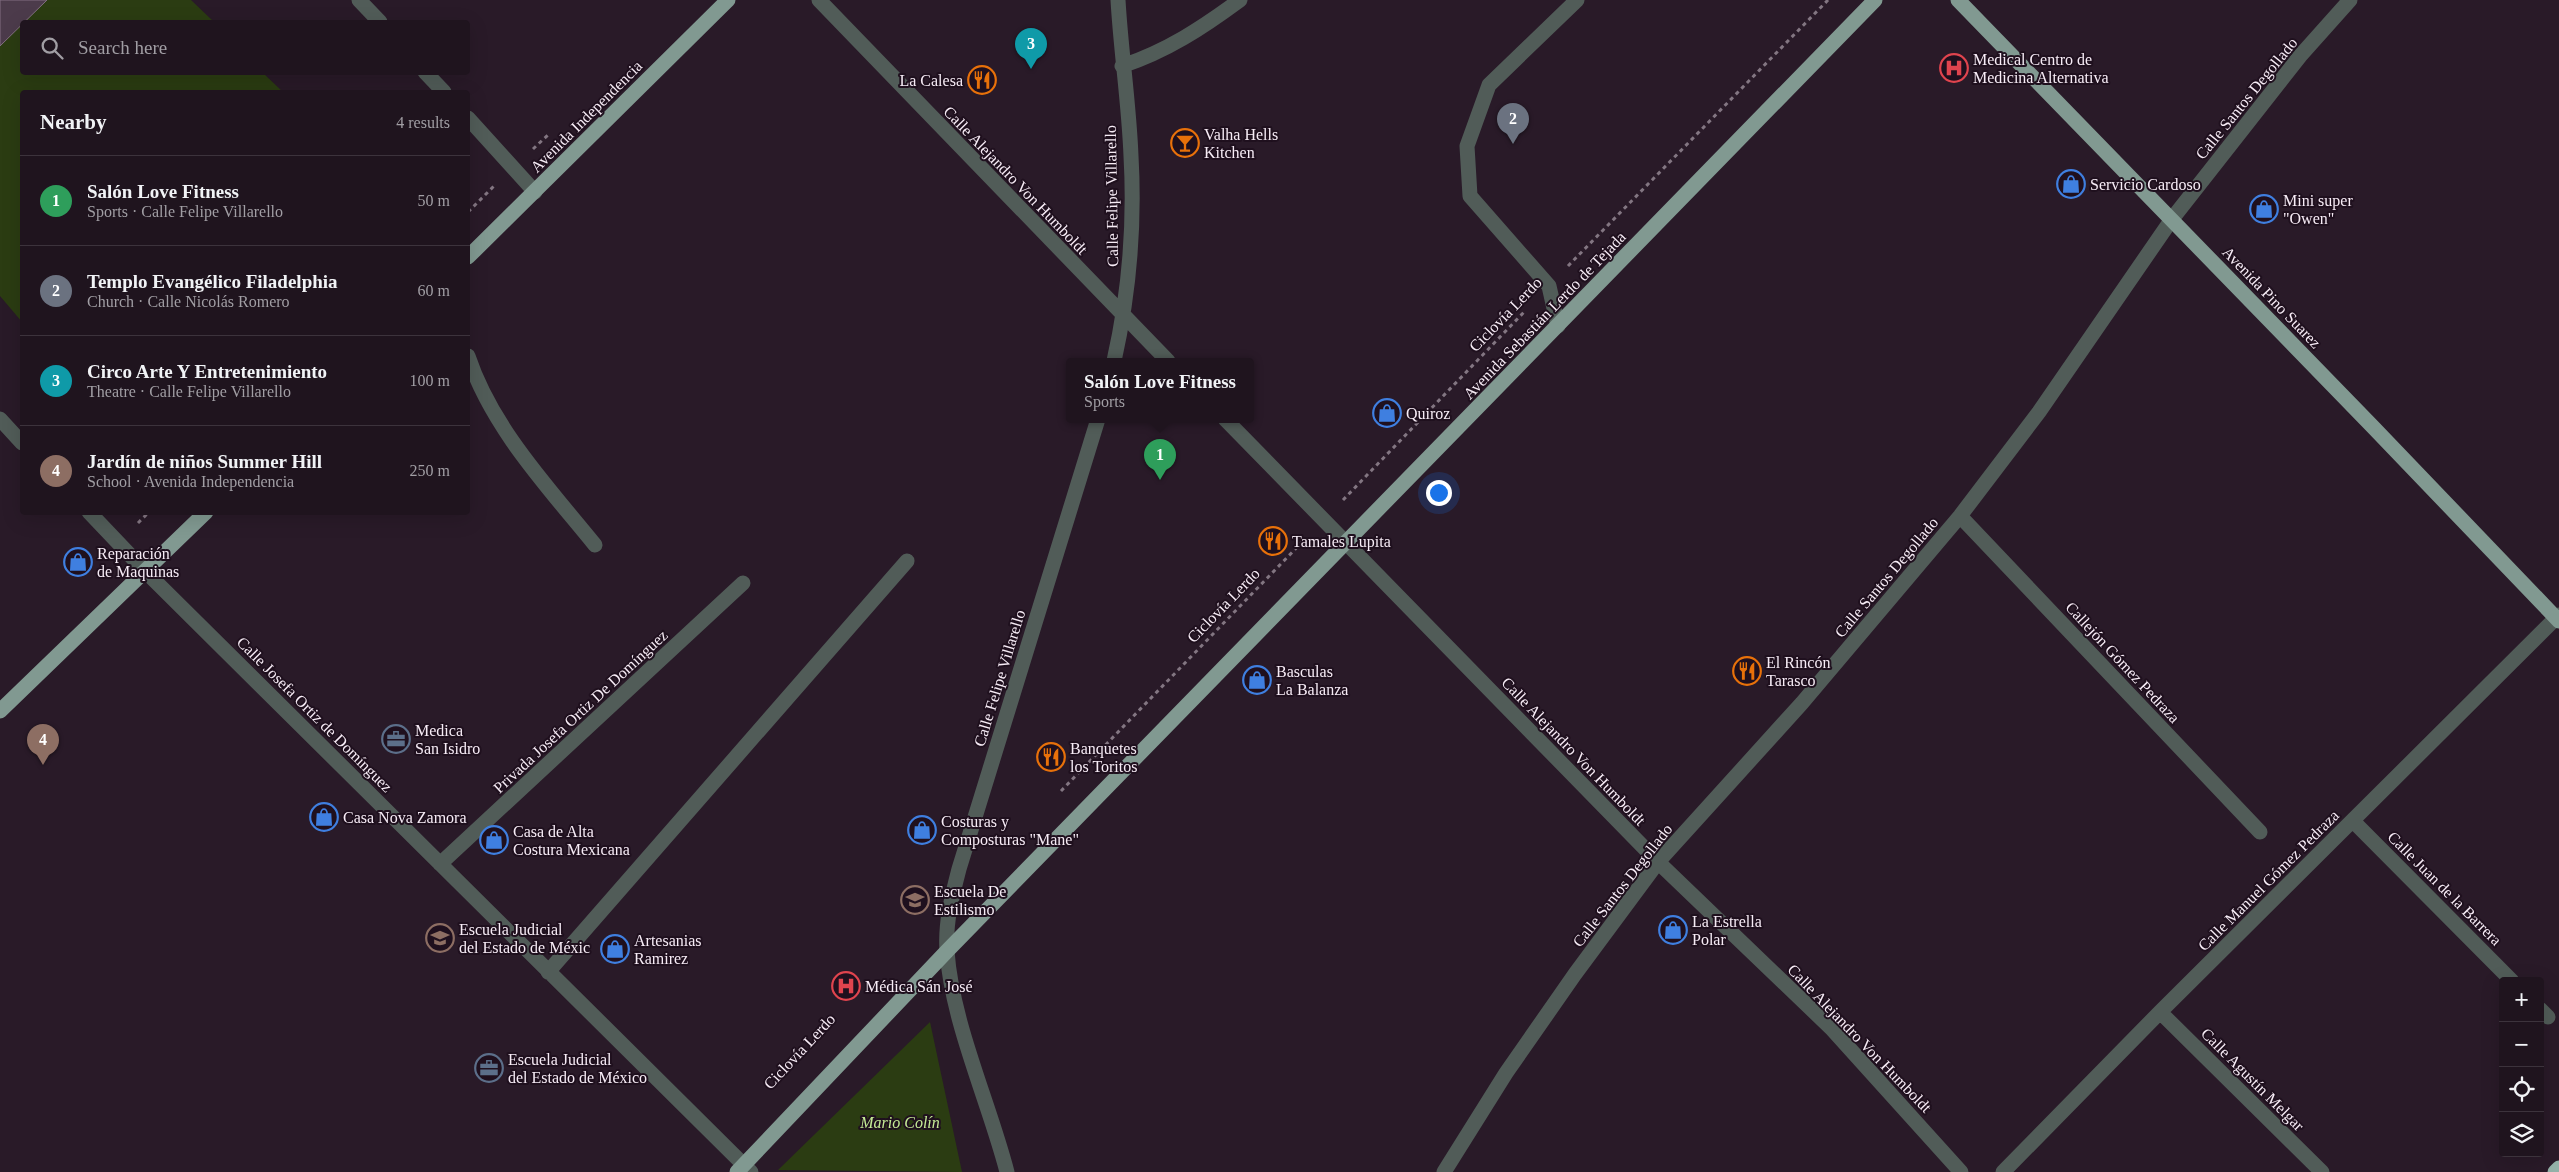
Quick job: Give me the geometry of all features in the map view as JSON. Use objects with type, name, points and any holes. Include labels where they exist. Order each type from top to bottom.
[{"type":"highway","points":[[2555,1172],[2559,1168]]},
{"type":"main road","name":"Avenida Independencia","points":[[470,255],[728,0]]},
{"type":"main road","name":"Avenida Sebastián Lerdo de Tejada","points":[[744,1170],[947,951],[1875,0]]},
{"type":"main road","name":"Avenida Pino Suarez","points":[[1958,0],[2558,618]]},
{"type":"main road","points":[[0,711],[203,515]]},
{"type":"street","points":[[359,0],[378,20]]},
{"type":"street","name":"Calle Alejandro Von Humboldt","points":[[819,0],[1165,358]]},
{"type":"street","name":"Calle Felipe Villarello","points":[[1115,358],[1124,317],[1130,273],[1131,156],[1118,0]]},
{"type":"street","points":[[1122,66],[1157,54],[1214,20],[1240,0]]},
{"type":"street","points":[[1558,326],[1549,286],[1470,196],[1467,146],[1489,85],[1577,0]]},
{"type":"street","name":"Calle Santos Degollado","points":[[1444,1172],[1506,1072],[1575,974],[1658,862],[1802,703],[1960,516],[2039,412],[2172,219],[2300,56],[2350,0]]},
{"type":"street","points":[[429,75],[442,90]]},
{"type":"street","points":[[470,120],[535,192]]},
{"type":"street","points":[[470,363],[476,383],[520,453],[595,545]]},
{"type":"street","points":[[0,420],[20,441]]},
{"type":"street","name":"Calle Felipe Villarello","points":[[1007,1172],[957,1007],[947,951],[949,906],[958,869],[1097,423]]},
{"type":"street","name":"Calle Alejandro Von Humboldt","points":[[1229,423],[1658,862],[1831,1028],[1961,1172]]},
{"type":"street","name":"Calle Josefa Ortiz de Domínguez","points":[[92,515],[146,572],[744,1170]]},
{"type":"street","name":"Callejón Gómez Pedraza","points":[[1960,516],[2260,832]]},
{"type":"street","points":[[548,972],[907,560]]},
{"type":"street","name":"Privada Josefa Ortiz De Domínguez","points":[[440,864],[744,583]]},
{"type":"street","name":"Calle Manuel Gómez Pedraza","points":[[2003,1172],[2160,1012],[2558,618]]},
{"type":"street","name":"Calle Juan de la Barrera","points":[[2353,820],[2508,977]]},
{"type":"street","name":"Calle Agustín Melgar","points":[[2160,1012],[2322,1172]]},
{"type":"path","name":"Ciclovía Lerdo","points":[[1060,791],[1828,0]]},
{"type":"green space","points":[[0,0],[191,0],[212,20],[20,20],[20,75],[265,75],[281,90],[20,90],[20,320],[0,296]]},
{"type":"green space","name":"Mario Colín","points":[[930,1022],[962,1172],[778,1170]]},
{"type":"building","points":[[0,0],[47,0],[27,20],[20,20],[20,26],[0,46]]},
{"type":"place","name":"Medical Centro de Medicina Alternativa","points":[[1954,68]]},
{"type":"place","name":"Circo Arte Y Entretenimiento","points":[[1031,69]]},
{"type":"place","name":"La Calesa","points":[[982,80]]},
{"type":"place","name":"Valha Hells Kitchen","points":[[1185,143]]},
{"type":"place","name":"Templo Evangélico Filadelphia","points":[[1513,144]]},
{"type":"place","name":"Servicio Cardoso","points":[[2071,184]]},
{"type":"place","name":"Mini super \"Owen\"","points":[[2264,209]]},
{"type":"place","name":"Quiroz","points":[[1387,413]]},
{"type":"place","name":"Salón Love Fitness","points":[[1160,480]]},
{"type":"place","name":"Tamales Lupita","points":[[1273,541]]},
{"type":"place","name":"Reparación de Maquinas","points":[[78,562]]},
{"type":"place","name":"El Rincón Tarasco","points":[[1747,671]]},
{"type":"place","name":"Basculas La Balanza","points":[[1257,680]]},
{"type":"place","name":"Medica San Isidro","points":[[396,739]]},
{"type":"place","name":"Banquetes los Toritos","points":[[1051,757]]},
{"type":"place","name":"Jardín de niños Summer Hill","points":[[43,765]]},
{"type":"place","name":"Casa Nova Zamora","points":[[324,817]]},
{"type":"place","name":"Costuras y Composturas \"Mane\"","points":[[922,830]]},
{"type":"place","name":"Casa de Alta Costura Mexicana","points":[[494,840]]},
{"type":"place","name":"Escuela De Estilismo","points":[[915,900]]},
{"type":"place","name":"La Estrella Polar","points":[[1673,930]]},
{"type":"place","name":"Escuela Judicial del Estado de Méxic","points":[[440,938]]},
{"type":"place","name":"Artesanias Ramirez","points":[[615,949]]},
{"type":"place","name":"Médica Sán José","points":[[846,986]]},
{"type":"place","name":"Escuela Judicial del Estado de México","points":[[489,1068]]}]
